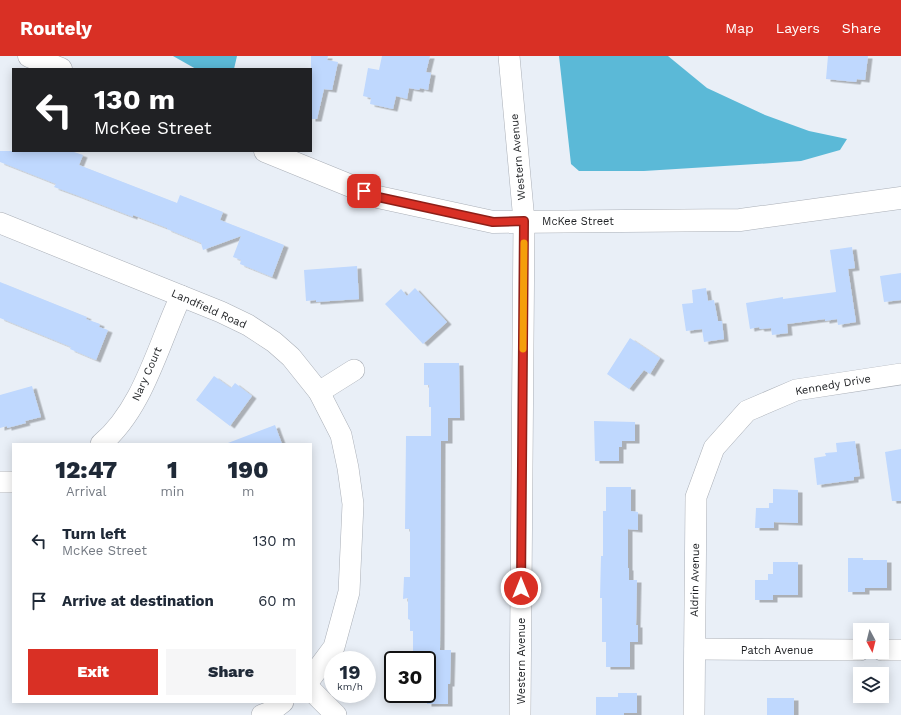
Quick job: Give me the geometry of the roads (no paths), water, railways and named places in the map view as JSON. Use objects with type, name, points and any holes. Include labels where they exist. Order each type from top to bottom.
[{"type":"street","points":[[28,56],[58,68]]},
{"type":"street","name":"Western Avenue","points":[[509,56],[524,221],[520,715]]},
{"type":"street","name":"McKee Street","points":[[267,152],[378,197],[493,222],[678,222],[740,220],[901,198]]},
{"type":"street","name":"Landfield Road","points":[[0,223],[221,312],[248,325],[274,342],[290,357],[319,392],[341,435],[348,468],[353,504],[349,592],[334,647],[312,677]]},
{"type":"street","name":"Nary Court","points":[[102,443],[111,436],[130,412],[143,386],[181,296]]},
{"type":"street","points":[[319,392],[354,370]]},
{"type":"street","name":"Kennedy Drive","points":[[714,448],[747,411],[796,390],[901,374]]},
{"type":"street","name":"Aldrin Avenue","points":[[694,715],[696,497],[714,448]]},
{"type":"street","points":[[0,482],[12,482]]},
{"type":"street","name":"Patch Avenue","points":[[694,649],[853,650]]},
{"type":"street","points":[[889,650],[901,650]]},
{"type":"street","points":[[312,691],[336,715]]},
{"type":"street","points":[[262,715],[270,712],[282,703]]},
{"type":"water","points":[[173,56],[237,56],[234,68],[194,68]]},
{"type":"water","points":[[559,56],[668,56],[707,88],[765,115],[809,131],[847,139],[840,150],[801,161],[644,171],[579,171],[571,164]]}]
